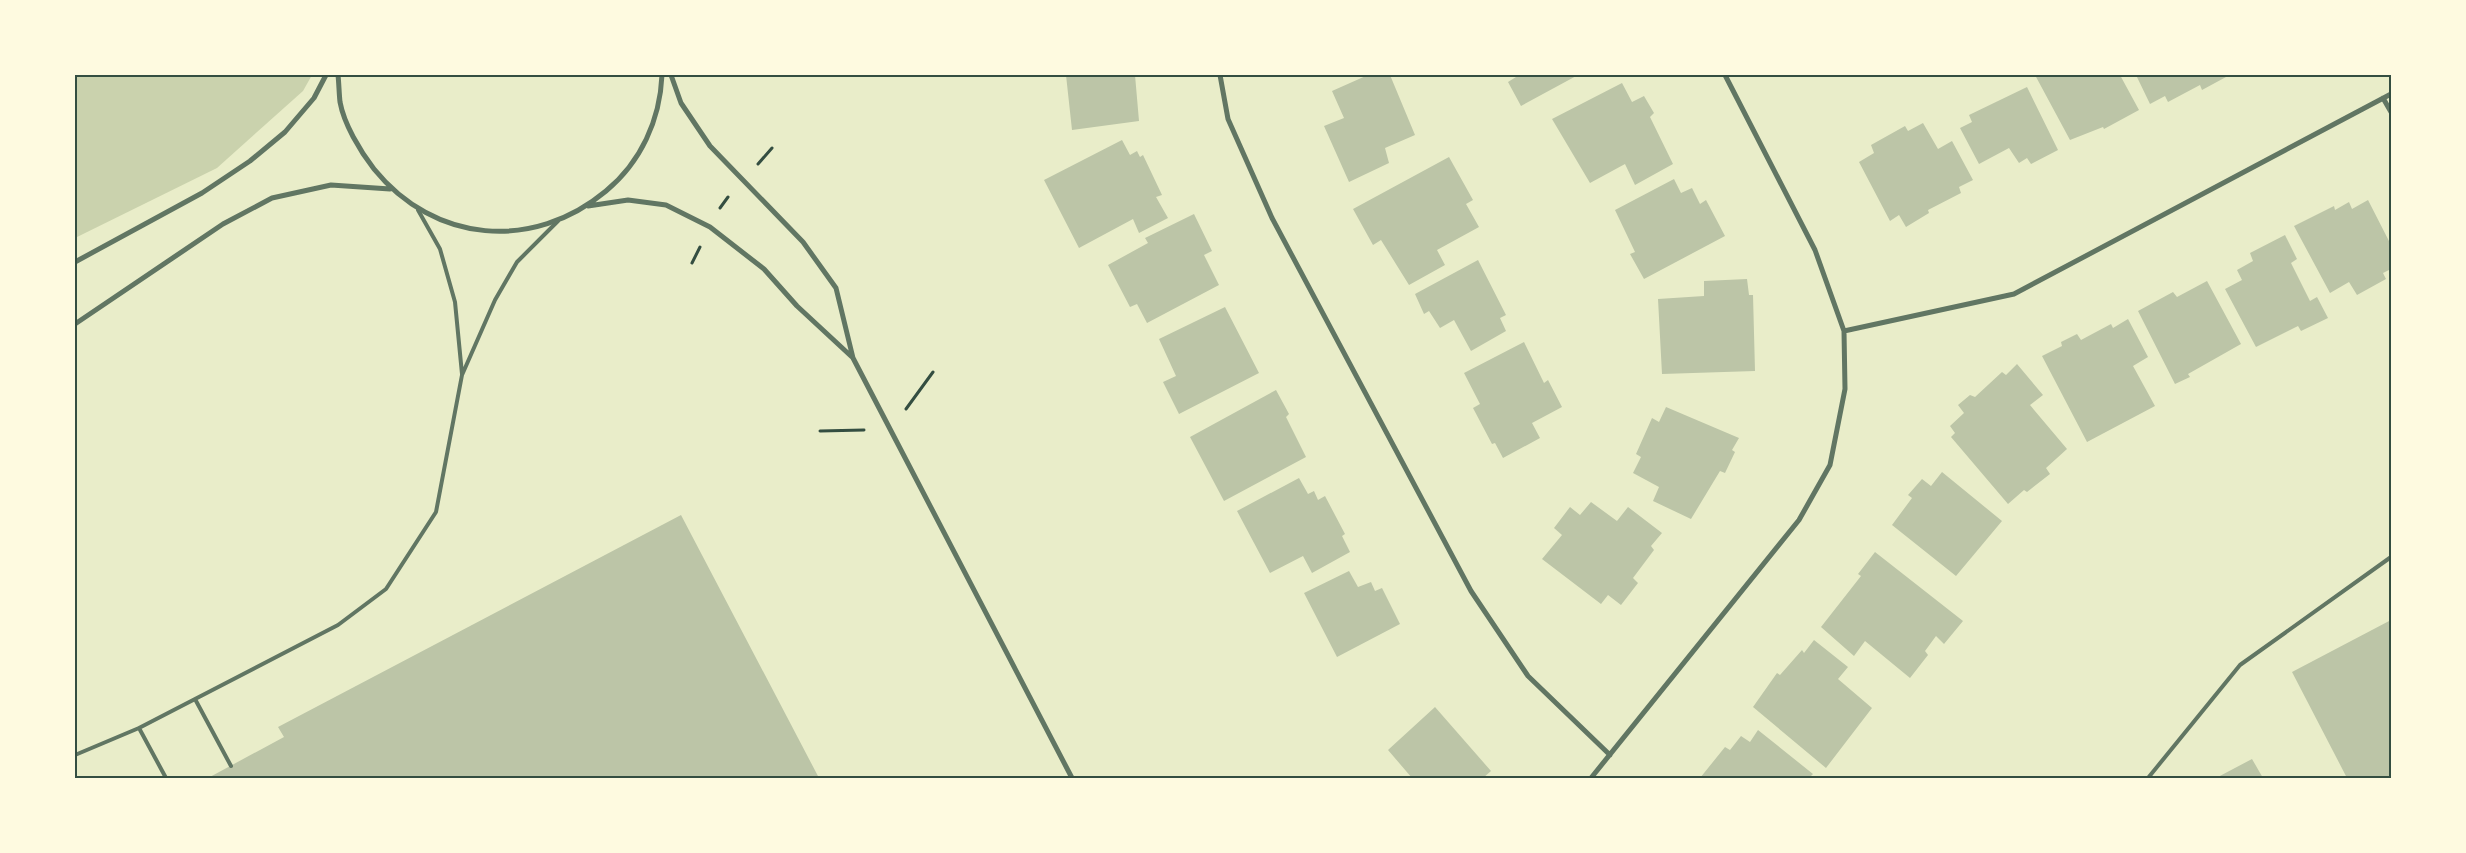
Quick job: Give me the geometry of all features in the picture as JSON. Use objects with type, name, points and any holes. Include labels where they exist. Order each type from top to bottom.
[{"type":"street","points":[[75,262],[202,193],[250,161],[285,132],[314,98],[326,75]]},
{"type":"street","points":[[338,75],[340,103],[359,150],[390,188],[418,210],[452,224],[487,231],[523,230],[558,221],[587,206],[621,178],[647,140],[661,98],[662,75]]},
{"type":"street","points":[[671,75],[680,103],[710,146],[803,242],[836,288],[853,358],[1072,778]]},
{"type":"street","points":[[1220,75],[1228,119],[1272,218],[1471,591],[1528,676],[1610,755]]},
{"type":"street","points":[[1591,778],[1799,520],[1830,465],[1846,388],[1844,331],[1815,250],[1725,75]]},
{"type":"street","points":[[1844,331],[2014,294],[2391,94]]},
{"type":"street","points":[[2383,98],[2391,112]]},
{"type":"street","points":[[75,324],[223,224],[272,198],[331,185],[390,188]]},
{"type":"street","points":[[587,206],[628,200],[666,205],[710,227],[764,269],[797,306],[853,358]]},
{"type":"lane","points":[[418,210],[440,249],[455,302],[462,375]]},
{"type":"lane","points":[[75,755],[139,728],[338,625],[386,589],[436,512],[462,375],[495,300],[517,262],[558,221]]},
{"type":"lane","points":[[2148,778],[2240,665],[2391,556]]},
{"type":"lane","points":[[195,699],[231,766]]},
{"type":"lane","points":[[139,728],[166,778]]},
{"type":"path","points":[[692,263],[724,202],[772,148]]},
{"type":"path","points":[[820,431],[891,429],[933,372]]},
{"type":"green space","points":[[75,75],[312,75],[303,91],[217,168],[75,238]]},
{"type":"building","points":[[1066,75],[1135,75],[1139,121],[1072,130]]},
{"type":"building","points":[[1368,75],[1390,75],[1415,135],[1385,148],[1389,163],[1349,182],[1324,126],[1344,118],[1332,91]]},
{"type":"building","points":[[1515,75],[1578,75],[1521,106],[1508,82],[1516,77]]},
{"type":"building","points":[[2035,75],[2120,75],[2139,110],[2104,129],[2103,127],[2070,140]]},
{"type":"building","points":[[2136,75],[2225,75],[2226,77],[2202,90],[2200,85],[2168,102],[2165,96],[2150,104]]},
{"type":"building","points":[[1622,83],[1632,102],[1644,96],[1654,113],[1650,117],[1673,164],[1635,185],[1625,164],[1590,183],[1552,119]]},
{"type":"building","points":[[2027,87],[2058,150],[2031,164],[2027,158],[2019,163],[2009,148],[1979,164],[1960,128],[1972,122],[1969,115]]},
{"type":"building","points":[[1923,123],[1938,149],[1952,141],[1973,180],[1959,187],[1961,193],[1928,210],[1929,213],[1906,227],[1899,215],[1890,221],[1859,162],[1874,153],[1871,145],[1905,126],[1908,131]]},
{"type":"building","points":[[1122,140],[1130,155],[1137,151],[1140,157],[1143,155],[1162,195],[1156,197],[1168,218],[1139,233],[1133,219],[1079,248],[1044,180]]},
{"type":"building","points":[[1449,157],[1473,200],[1466,204],[1479,227],[1437,250],[1445,265],[1409,285],[1381,240],[1373,245],[1353,209]]},
{"type":"building","points":[[1674,179],[1681,193],[1692,188],[1700,204],[1706,200],[1725,236],[1644,279],[1630,254],[1635,252],[1615,210]]},
{"type":"building","points":[[2368,200],[2391,245],[2391,269],[2383,273],[2386,279],[2357,295],[2349,282],[2330,293],[2294,226],[2334,206],[2335,210],[2349,202],[2352,209]]},
{"type":"building","points":[[1194,214],[1212,251],[1204,255],[1219,285],[1147,323],[1137,304],[1130,307],[1108,265],[1148,243],[1145,238]]},
{"type":"building","points":[[2285,235],[2297,259],[2291,263],[2310,301],[2317,297],[2328,318],[2301,331],[2298,326],[2256,347],[2225,289],[2242,280],[2237,270],[2253,261],[2250,253]]},
{"type":"building","points":[[1478,260],[1506,315],[1500,318],[1506,331],[1471,351],[1454,320],[1440,328],[1429,311],[1424,314],[1415,294]]},
{"type":"building","points":[[1747,279],[1749,295],[1753,295],[1755,371],[1662,374],[1658,299],[1704,296],[1704,281]]},
{"type":"building","points":[[2207,281],[2241,344],[2188,374],[2190,377],[2175,384],[2138,311],[2173,292],[2177,297]]},
{"type":"building","points":[[1225,307],[1259,373],[1179,414],[1163,382],[1176,376],[1159,339]]},
{"type":"building","points":[[2128,319],[2148,357],[2133,366],[2155,406],[2087,442],[2042,356],[2062,346],[2061,342],[2077,334],[2081,340],[2111,324],[2113,328]]},
{"type":"building","points":[[1524,342],[1544,383],[1548,380],[1562,407],[1532,423],[1540,438],[1503,458],[1495,443],[1492,444],[1473,408],[1480,404],[1464,373]]},
{"type":"building","points":[[2017,364],[2043,395],[2030,405],[2067,449],[2046,468],[2050,474],[2027,492],[2024,490],[2008,504],[1951,437],[1955,433],[1950,426],[1964,413],[1958,405],[1970,395],[1975,397],[2002,372],[2006,375]]},
{"type":"building","points":[[1276,390],[1289,414],[1286,417],[1306,457],[1224,501],[1190,437]]},
{"type":"building","points":[[1666,407],[1739,438],[1732,450],[1735,452],[1725,473],[1720,471],[1691,519],[1653,501],[1659,487],[1633,473],[1641,457],[1636,454],[1652,418],[1659,422]]},
{"type":"building","points":[[1942,472],[2002,521],[1956,576],[1892,525],[1912,498],[1908,495],[1922,479],[1931,486]]},
{"type":"building","points":[[1299,478],[1308,494],[1314,491],[1318,500],[1325,496],[1345,534],[1342,536],[1350,552],[1312,573],[1303,556],[1270,573],[1237,511]]},
{"type":"building","points":[[1591,502],[1617,521],[1628,507],[1662,533],[1651,546],[1654,550],[1633,578],[1638,583],[1621,605],[1608,595],[1601,604],[1542,559],[1562,535],[1554,528],[1570,507],[1580,515]]},
{"type":"building","points":[[681,515],[819,778],[208,778],[284,737],[278,727]]},
{"type":"building","points":[[1875,552],[1963,621],[1944,644],[1936,636],[1925,651],[1928,655],[1910,678],[1865,641],[1854,656],[1821,627],[1861,576],[1858,574]]},
{"type":"building","points":[[1349,571],[1358,587],[1371,582],[1375,591],[1382,588],[1400,624],[1337,657],[1304,593]]},
{"type":"building","points":[[2391,620],[2391,778],[2347,778],[2292,672]]},
{"type":"building","points":[[1814,640],[1848,667],[1838,679],[1872,708],[1826,768],[1753,707],[1777,673],[1780,675],[1802,650],[1804,653]]},
{"type":"building","points":[[1435,707],[1491,771],[1483,778],[1412,778],[1388,750]]},
{"type":"building","points":[[1758,730],[1813,774],[1809,778],[1700,778],[1725,747],[1730,750],[1741,736],[1750,742]]},
{"type":"building","points":[[2252,759],[2263,778],[2216,778]]}]
